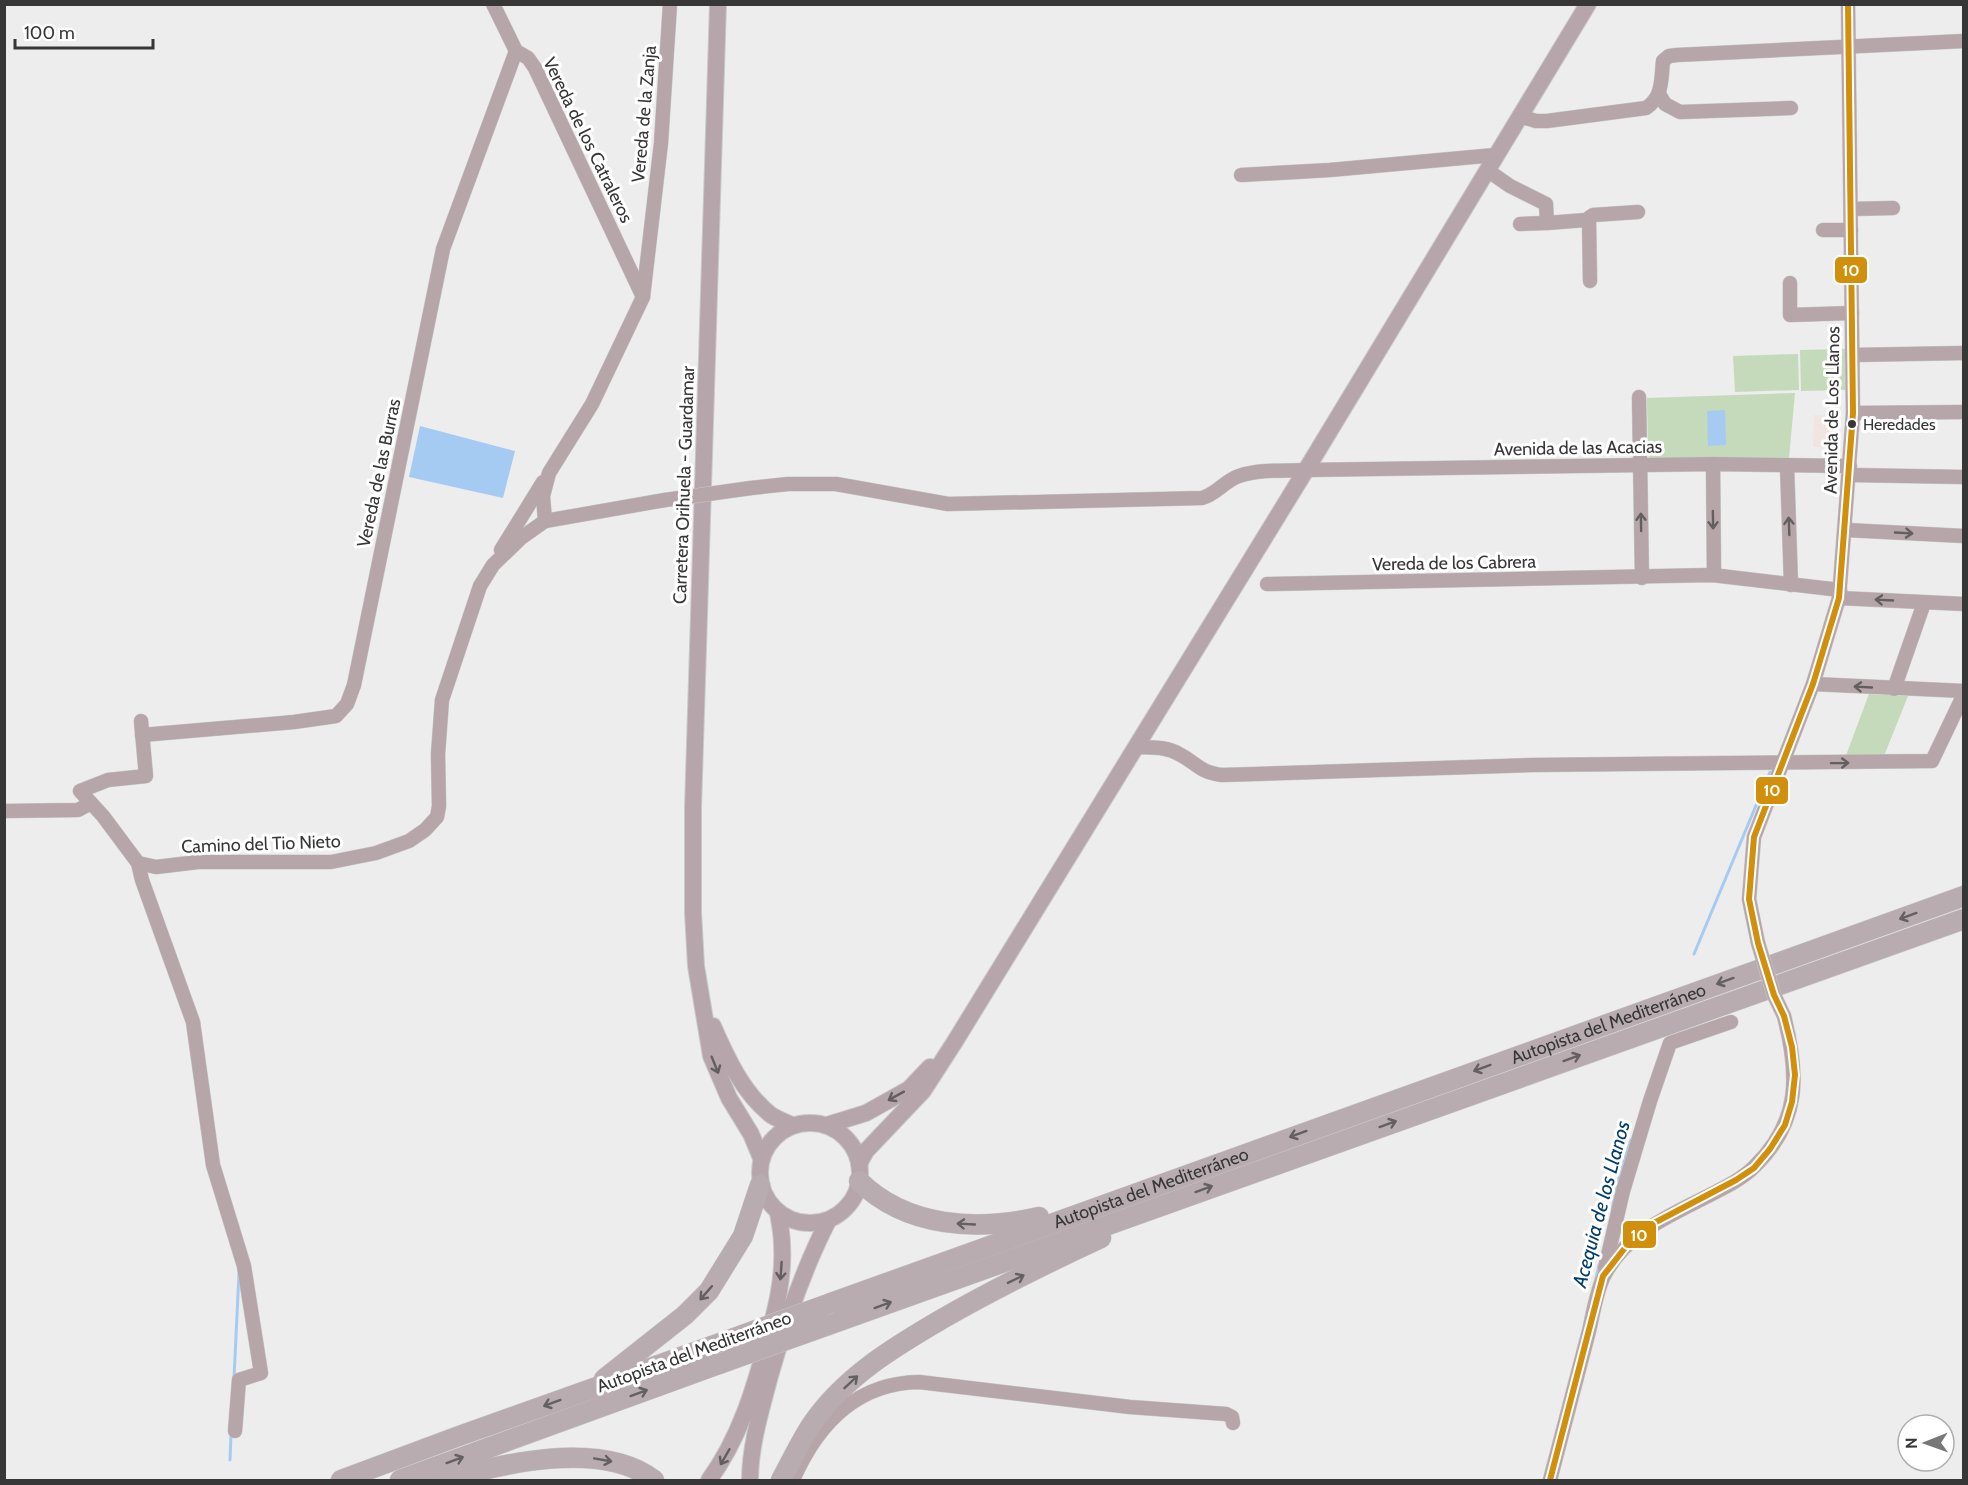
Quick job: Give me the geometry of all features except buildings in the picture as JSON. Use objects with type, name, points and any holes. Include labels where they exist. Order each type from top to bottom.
[{"type":"highway","name":"Autopista del Mediterráneo","points":[[341,1480],[1964,896]]},
{"type":"highway","name":"Autopista del Mediterráneo","points":[[400,1480],[1173,1200],[1964,919]]},
{"type":"highway","points":[[859,1173],[875,1196],[893,1207],[933,1220],[966,1225],[1009,1224],[1047,1215],[1128,1188],[1225,1161]]},
{"type":"highway","points":[[592,1389],[685,1315],[710,1291],[743,1236],[760,1185]]},
{"type":"highway","points":[[781,1480],[812,1424],[836,1396],[868,1366],[902,1342],[1000,1287],[1118,1231],[1173,1200]]},
{"type":"highway","points":[[442,1480],[516,1464],[582,1457],[604,1459],[634,1468],[654,1480]]},
{"type":"main road","name":"Carretera Orihuela - Guardamar","points":[[718,4],[693,807],[693,912],[696,966],[711,1056],[729,1098],[751,1134],[761,1158]]},
{"type":"main road","points":[[859,1173],[853,1148],[843,1135],[827,1125],[808,1122],[792,1125],[773,1138],[761,1158],[760,1185],[767,1201],[778,1213],[793,1221],[811,1224],[828,1221],[843,1211],[853,1198],[866,1151],[923,1091],[954,1043],[1306,470],[1587,5]]},
{"type":"main road","name":"Carretera Orihuela - Guardamar","points":[[696,966],[709,1015],[733,1067],[758,1103],[772,1116],[792,1125]]},
{"type":"main road","points":[[827,1125],[866,1113],[909,1089],[954,1043]]},
{"type":"main road","points":[[709,1480],[731,1446],[759,1373],[781,1278],[782,1256],[778,1213]]},
{"type":"main road","points":[[750,1480],[754,1443],[774,1362],[805,1268],[828,1221]]},
{"type":"street","name":"Vereda de los Catraleros","points":[[493,4],[516,51],[528,58],[535,68],[643,297]]},
{"type":"street","name":"Vereda de la Zanja","points":[[643,297],[661,143],[670,4]]},
{"type":"street","name":"Avenida de Los Llanos","points":[[1603,1276],[1628,1244],[1654,1223],[1736,1180],[1754,1168],[1770,1149],[1785,1125],[1792,1102],[1795,1075],[1792,1047],[1784,1016],[1774,995],[1758,943],[1749,899],[1754,837],[1813,684],[1840,594],[1853,413],[1848,4]]},
{"type":"street","points":[[1519,116],[1536,121],[1547,121],[1646,108],[1655,103],[1659,94],[1663,61],[1669,56],[1964,41]]},
{"type":"street","name":"Vereda de las Burras","points":[[91,803],[80,791],[108,780],[146,776],[142,728],[294,722],[336,716],[346,704],[354,685],[443,249],[516,51]]},
{"type":"street","points":[[1659,94],[1665,104],[1680,112],[1791,108]]},
{"type":"street","points":[[1240,175],[1491,162],[1510,186],[1545,204],[1547,223]]},
{"type":"street","points":[[1851,209],[1893,208]]},
{"type":"street","points":[[1521,224],[1586,220],[1593,215],[1638,212]]},
{"type":"street","points":[[1589,218],[1590,281]]},
{"type":"street","points":[[1823,230],[1851,230]]},
{"type":"street","points":[[1790,283],[1790,315],[1852,313]]},
{"type":"street","name":"Camino del Tio Nieto","points":[[138,863],[156,867],[198,862],[331,862],[376,853],[409,841],[425,830],[437,817],[442,700],[480,586],[596,396],[643,297]]},
{"type":"street","points":[[1852,355],[1964,353]]},
{"type":"street","points":[[1640,397],[1642,578]]},
{"type":"street","points":[[1853,413],[1964,412]]},
{"type":"street","points":[[1713,464],[1714,575]]},
{"type":"street","name":"Avenida de las Acacias","points":[[752,489],[788,484],[836,484],[948,504],[1202,498],[1213,495],[1224,483],[1237,476],[1249,473],[1306,470],[1713,464],[1787,465],[1964,477]]},
{"type":"street","points":[[1787,465],[1791,585]]},
{"type":"street","name":"Camino del Tio Nieto","points":[[545,521],[543,496],[549,473]]},
{"type":"street","name":"Camino del Tio Nieto","points":[[493,565],[521,538],[545,521],[665,500],[752,489]]},
{"type":"street","points":[[1846,530],[1964,536]]},
{"type":"street","name":"Vereda de los Cabrera","points":[[1267,584],[1714,575],[1840,594],[1924,603],[1964,604]]},
{"type":"street","points":[[1894,689],[1924,603]]},
{"type":"street","points":[[1136,747],[1166,748],[1180,754],[1208,773],[1222,775],[1532,765],[1932,761],[1964,693],[1813,684]]},
{"type":"street","points":[[4,811],[78,810],[91,803],[138,863],[193,1022],[213,1165],[244,1266],[261,1373],[239,1380],[235,1431]]},
{"type":"street","points":[[1550,1480],[1623,1191],[1650,1101],[1671,1043],[1731,1022]]},
{"type":"street","points":[[793,1480],[829,1421],[860,1397],[900,1382],[919,1382],[1130,1407],[1226,1414],[1232,1417],[1233,1423]]},
{"type":"shaded area","points":[[1814,415],[1836,416],[1835,447],[1813,447]]},
{"type":"green space","points":[[1846,349],[1847,390],[1801,391],[1800,350]]},
{"type":"green space","points":[[1798,354],[1799,390],[1735,392],[1733,356]]},
{"type":"green space","points":[[1795,393],[1789,458],[1653,460],[1648,456],[1647,398]]},
{"type":"green space","points":[[1869,694],[1908,696],[1884,756],[1845,758]]},
{"type":"water","points":[[1725,410],[1726,445],[1708,446],[1707,411]]},
{"type":"water","points":[[420,426],[515,451],[503,498],[409,477]]},
{"type":"waterway","name":"Acequia de los Llanos","points":[[1694,954],[1770,772]]},
{"type":"waterway","name":"Acequia de los Llanos","points":[[1612,1209],[1631,1140]]},
{"type":"waterway","name":"Acequia de los Llanos","points":[[1596,1279],[1599,1265]]},
{"type":"waterway","points":[[234,1378],[239,1273]]},
{"type":"waterway","points":[[230,1460],[231,1435]]},
{"type":"transit line","name":"10","points":[[1550,1480],[1603,1276],[1628,1244],[1654,1223],[1736,1180],[1754,1168],[1770,1149],[1785,1125],[1792,1102],[1795,1075],[1792,1047],[1784,1016],[1774,995],[1758,943],[1749,899],[1754,837],[1813,684],[1839,598],[1853,413],[1848,4]]},
{"type":"place","name":"Heredades","points":[[1852,424]]}]
